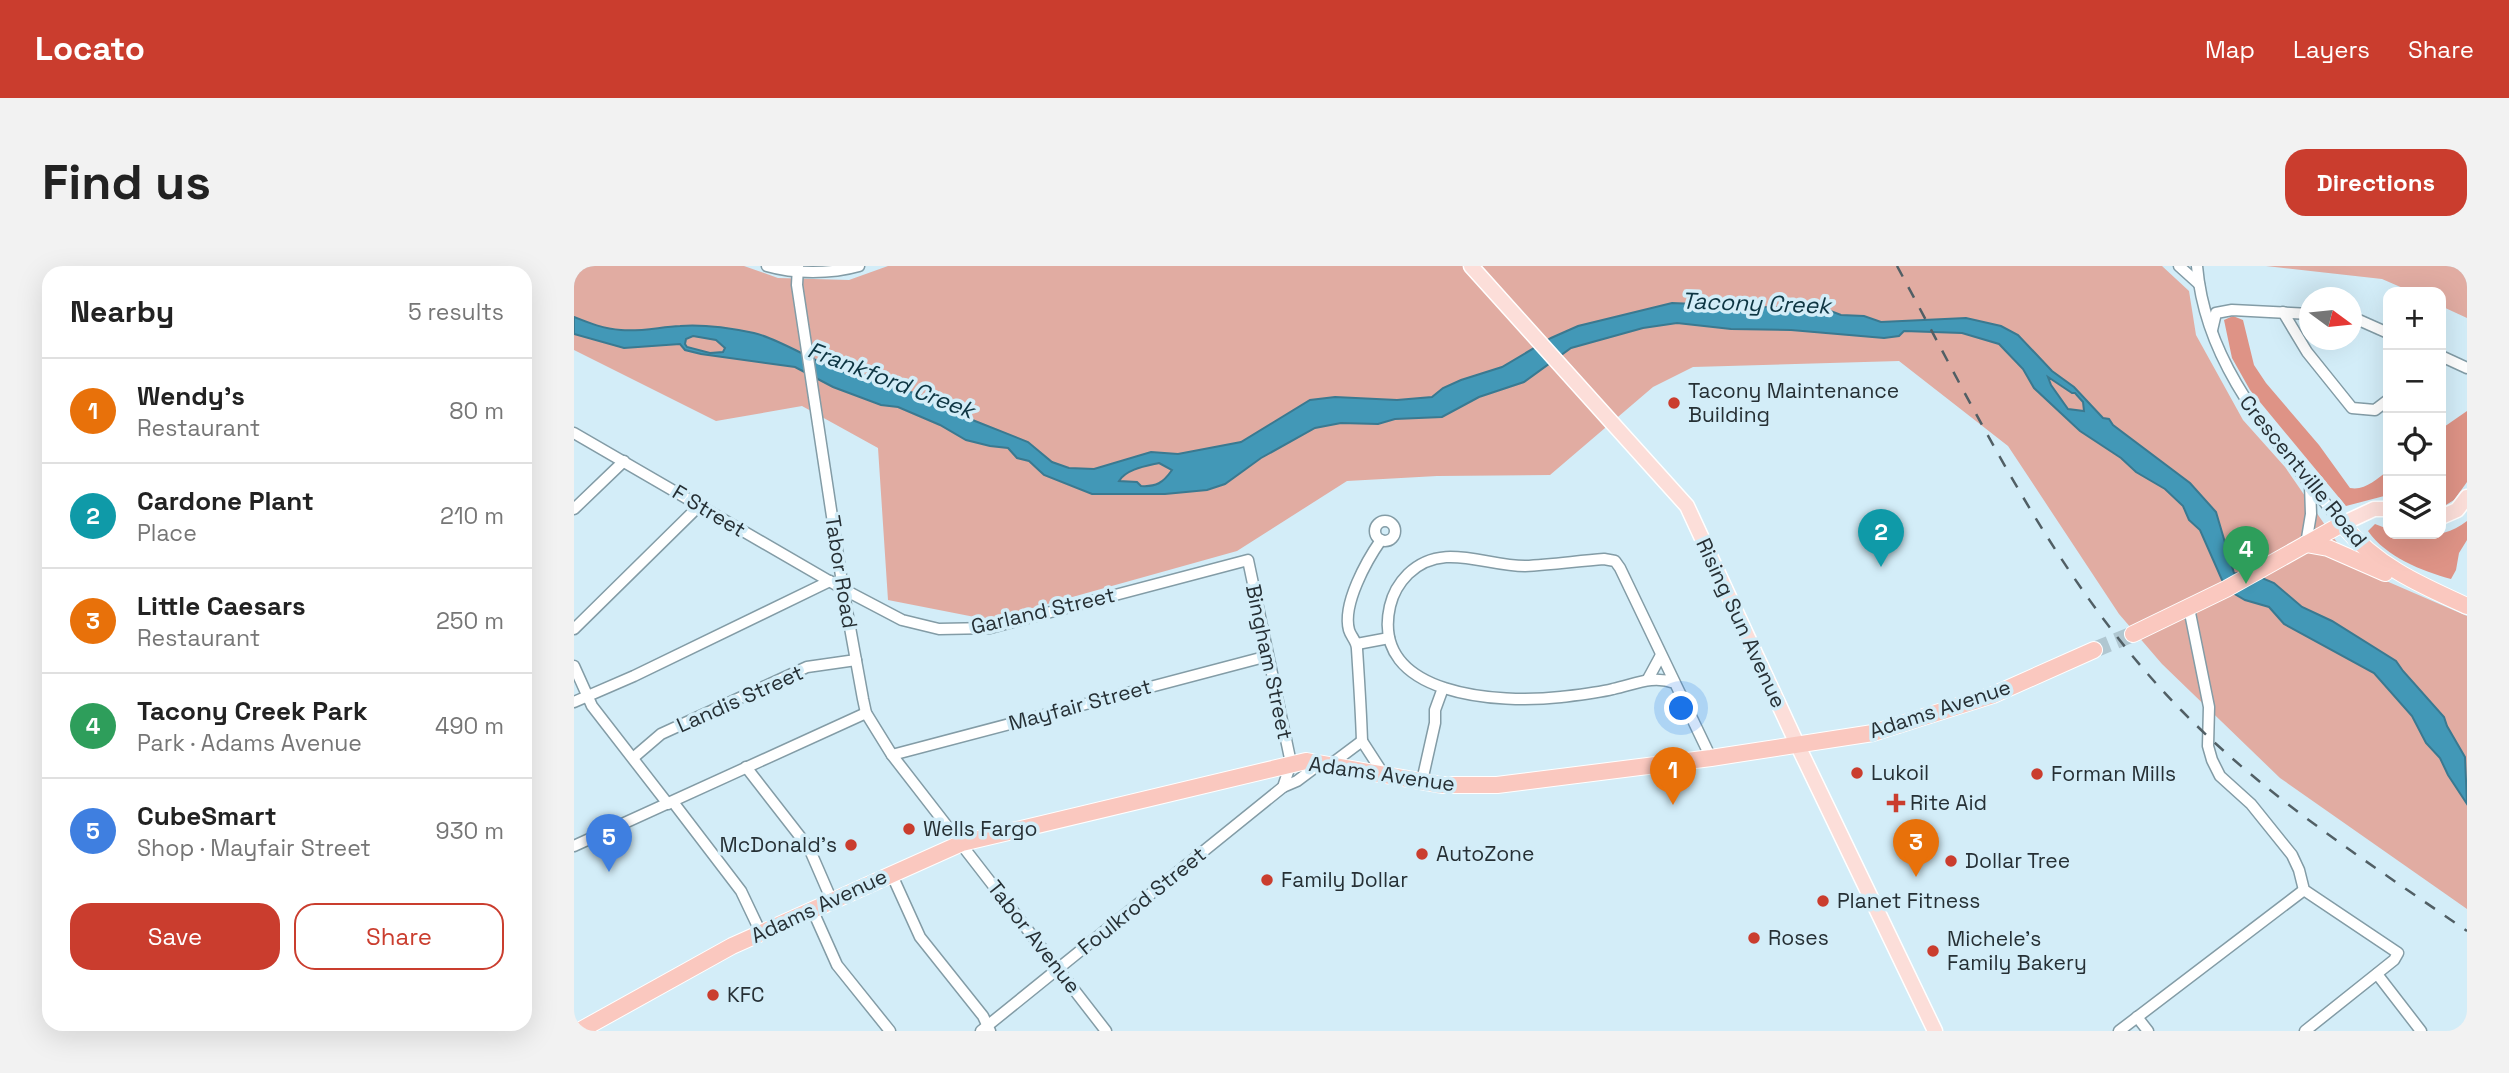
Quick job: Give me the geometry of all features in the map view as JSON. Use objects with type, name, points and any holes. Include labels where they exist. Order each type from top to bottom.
[{"type":"highway","points":[[2133,634],[2226,589],[2342,524]]},
{"type":"highway","name":"Crescentville Road","points":[[2342,524],[2381,562],[2403,576],[2461,603]]},
{"type":"highway","points":[[2306,544],[2328,548],[2461,603]]},
{"type":"highway","name":"Adams Avenue","points":[[579,1031],[715,955],[962,843],[1306,761],[1461,786],[1497,785],[1798,746],[1873,733],[1961,706],[1993,695],[2094,650]]},
{"type":"main road","name":"Rising Sun Avenue","points":[[1471,266],[1687,506],[1798,746],[1935,1031]]},
{"type":"main road","points":[[2446,515],[2457,510],[2467,497]]},
{"type":"main road","points":[[2342,524],[2374,509],[2383,509]]},
{"type":"main road","points":[[2446,523],[2467,509]]},
{"type":"street","points":[[767,266],[838,271],[859,266]]},
{"type":"street","points":[[2179,266],[2199,284]]},
{"type":"street","name":"Crescentville Road","points":[[2197,266],[2212,333],[2236,386],[2342,524]]},
{"type":"street","name":"Tabor Road","points":[[799,267],[797,285],[843,589],[866,713],[892,755],[962,843]]},
{"type":"street","points":[[2212,333],[2216,313],[2232,310],[2299,313]]},
{"type":"street","points":[[2283,312],[2307,352],[2352,408],[2375,410],[2383,404]]},
{"type":"street","points":[[2362,322],[2383,331]]},
{"type":"street","points":[[2446,358],[2467,368]]},
{"type":"street","name":"F Street","points":[[574,433],[843,589]]},
{"type":"street","points":[[574,509],[624,461]]},
{"type":"street","points":[[2306,544],[2311,514],[2310,484]]},
{"type":"street","points":[[574,629],[700,505]]},
{"type":"street","points":[[1381,540],[1368,558],[1351,600],[1349,630],[1357,644],[1362,741],[1384,775]]},
{"type":"street","points":[[1675,684],[1648,679],[1612,690],[1559,697],[1503,697],[1443,688],[1425,681],[1407,669],[1395,653],[1389,638],[1390,603],[1396,589],[1413,570],[1435,558],[1452,556],[1522,566],[1604,559],[1615,561],[1620,568],[1711,758]]},
{"type":"street","name":"Garland Street","points":[[843,589],[902,620],[939,629],[963,630],[990,628],[1248,560]]},
{"type":"street","name":"Bingham Street","points":[[1248,560],[1291,763]]},
{"type":"street","points":[[574,702],[634,676],[830,581]]},
{"type":"street","points":[[2189,608],[2209,707],[2208,746],[2220,776],[2251,804],[2292,855],[2304,890],[2398,953],[2394,960],[2305,1031]]},
{"type":"street","points":[[1357,644],[1389,638]]},
{"type":"street","points":[[1648,679],[1661,655]]},
{"type":"street","name":"Mayfair Street","points":[[892,755],[1268,656]]},
{"type":"street","name":"Landis Street","points":[[633,758],[661,734],[807,667],[856,660]]},
{"type":"street","points":[[574,666],[587,696],[633,758],[741,891],[761,933]]},
{"type":"street","points":[[1422,781],[1435,723],[1435,710],[1443,688]]},
{"type":"street","points":[[574,846],[866,713]]},
{"type":"street","name":"Foulkrod Street","points":[[986,1029],[1280,790],[1362,741]]},
{"type":"street","points":[[1260,771],[1280,790],[1291,763]]},
{"type":"street","points":[[746,767],[809,848],[832,901]]},
{"type":"street","name":"Tabor Avenue","points":[[962,843],[1106,1031]]},
{"type":"street","points":[[891,873],[920,937],[983,1016],[986,1029]]},
{"type":"street","points":[[2119,1031],[2304,890]]},
{"type":"street","points":[[812,909],[837,965],[890,1031]]},
{"type":"street","points":[[2376,974],[2421,1031]]},
{"type":"street","points":[[2137,1017],[2148,1031]]},
{"type":"shaded area","points":[[574,266],[744,266],[778,278],[849,280],[888,266],[2162,266],[2189,291],[2196,335],[2243,420],[2285,467],[2354,567],[2467,616],[2467,909],[2280,778],[2162,664],[2119,614],[2008,446],[1899,361],[1693,367],[1653,387],[1550,475],[1437,476],[1347,481],[1237,551],[990,620],[888,600],[878,448],[802,406],[716,421],[574,350]]},
{"type":"shaded area","points":[[2266,266],[2467,266],[2467,318],[2446,308],[2446,287],[2400,287],[2382,279]]},
{"type":"shaded area","points":[[2233,316],[2243,320],[2254,365],[2350,488],[2365,486],[2383,475],[2383,496],[2346,506],[2250,390],[2232,358],[2224,320]]},
{"type":"shaded area","points":[[2467,411],[2467,482],[2454,500],[2446,505],[2446,476],[2446,426]]},
{"type":"shaded area","points":[[2467,521],[2467,540],[2459,553],[2456,570],[2451,579],[2428,572],[2395,556],[2368,531],[2375,524],[2383,527],[2383,539],[2446,539],[2446,532]]},
{"type":"water","points":[[1672,303],[1828,310],[1881,322],[1966,318],[2001,326],[2018,335],[2103,418],[2109,419],[2113,425],[2190,483],[2216,512],[2234,573],[2255,575],[2274,583],[2302,607],[2332,621],[2396,661],[2444,717],[2465,757],[2467,804],[2440,758],[2426,743],[2412,716],[2374,673],[2284,624],[2269,607],[2245,600],[2233,593],[2222,580],[2200,530],[2189,520],[2183,506],[2165,489],[2136,472],[2121,458],[2080,431],[2034,388],[2023,369],[1999,344],[1962,333],[1904,331],[1899,336],[1884,338],[1677,323],[1643,328],[1571,348],[1524,382],[1479,397],[1442,417],[1395,419],[1378,424],[1341,423],[1315,428],[1261,458],[1225,484],[1207,490],[1165,494],[1092,494],[1044,475],[1029,461],[1017,458],[1008,448],[966,440],[940,425],[898,407],[881,405],[833,387],[795,367],[701,354],[685,350],[680,344],[624,348],[574,334],[574,317],[621,330],[699,326],[754,333],[840,371],[864,375],[941,403],[970,419],[1028,442],[1052,462],[1069,468],[1094,469],[1151,452],[1178,454],[1241,442],[1310,400],[1335,397],[1397,400],[1432,397],[1443,388],[1461,380],[1502,367],[1551,338],[1578,326]],"holes":[[[693,336],[716,340],[725,348],[723,352],[710,353],[687,347],[686,339]],[[2048,377],[2075,393],[2083,402],[2084,411],[2068,409]],[[1159,463],[1172,470],[1159,483],[1151,486],[1119,481],[1131,471]]]},
{"type":"tunnel","points":[[2094,650],[2133,634]]},
{"type":"railway","points":[[1897,266],[2024,499],[2097,610],[2137,662],[2182,711],[2248,772],[2319,828],[2467,931]]},
{"type":"place","name":"Tacony Maintenance Building","points":[[1674,403]]},
{"type":"place","name":"Cardone Plant","points":[[1881,567]]},
{"type":"place","name":"Tacony Creek Park","points":[[2246,584]]},
{"type":"place","name":"Lukoil","points":[[1857,773]]},
{"type":"place","name":"Forman Mills","points":[[2037,774]]},
{"type":"place","name":"Rite Aid","points":[[1896,803]]},
{"type":"place","name":"Wendy's","points":[[1673,805]]},
{"type":"place","name":"Wells Fargo","points":[[909,829]]},
{"type":"place","name":"McDonald's","points":[[851,845]]},
{"type":"place","name":"AutoZone","points":[[1422,854]]},
{"type":"place","name":"Dollar Tree","points":[[1951,861]]},
{"type":"place","name":"CubeSmart","points":[[609,872]]},
{"type":"place","name":"Little Caesars","points":[[1916,877]]},
{"type":"place","name":"Family Dollar","points":[[1267,880]]},
{"type":"place","name":"Planet Fitness","points":[[1823,901]]},
{"type":"place","name":"Roses","points":[[1754,938]]},
{"type":"place","name":"Michele's Family Bakery","points":[[1933,951]]},
{"type":"place","name":"KFC","points":[[713,995]]},
{"type":"water label","name":"Tacony Creek","points":[[1756,303]]},
{"type":"water label","name":"Frankford Creek","points":[[891,380]]}]
